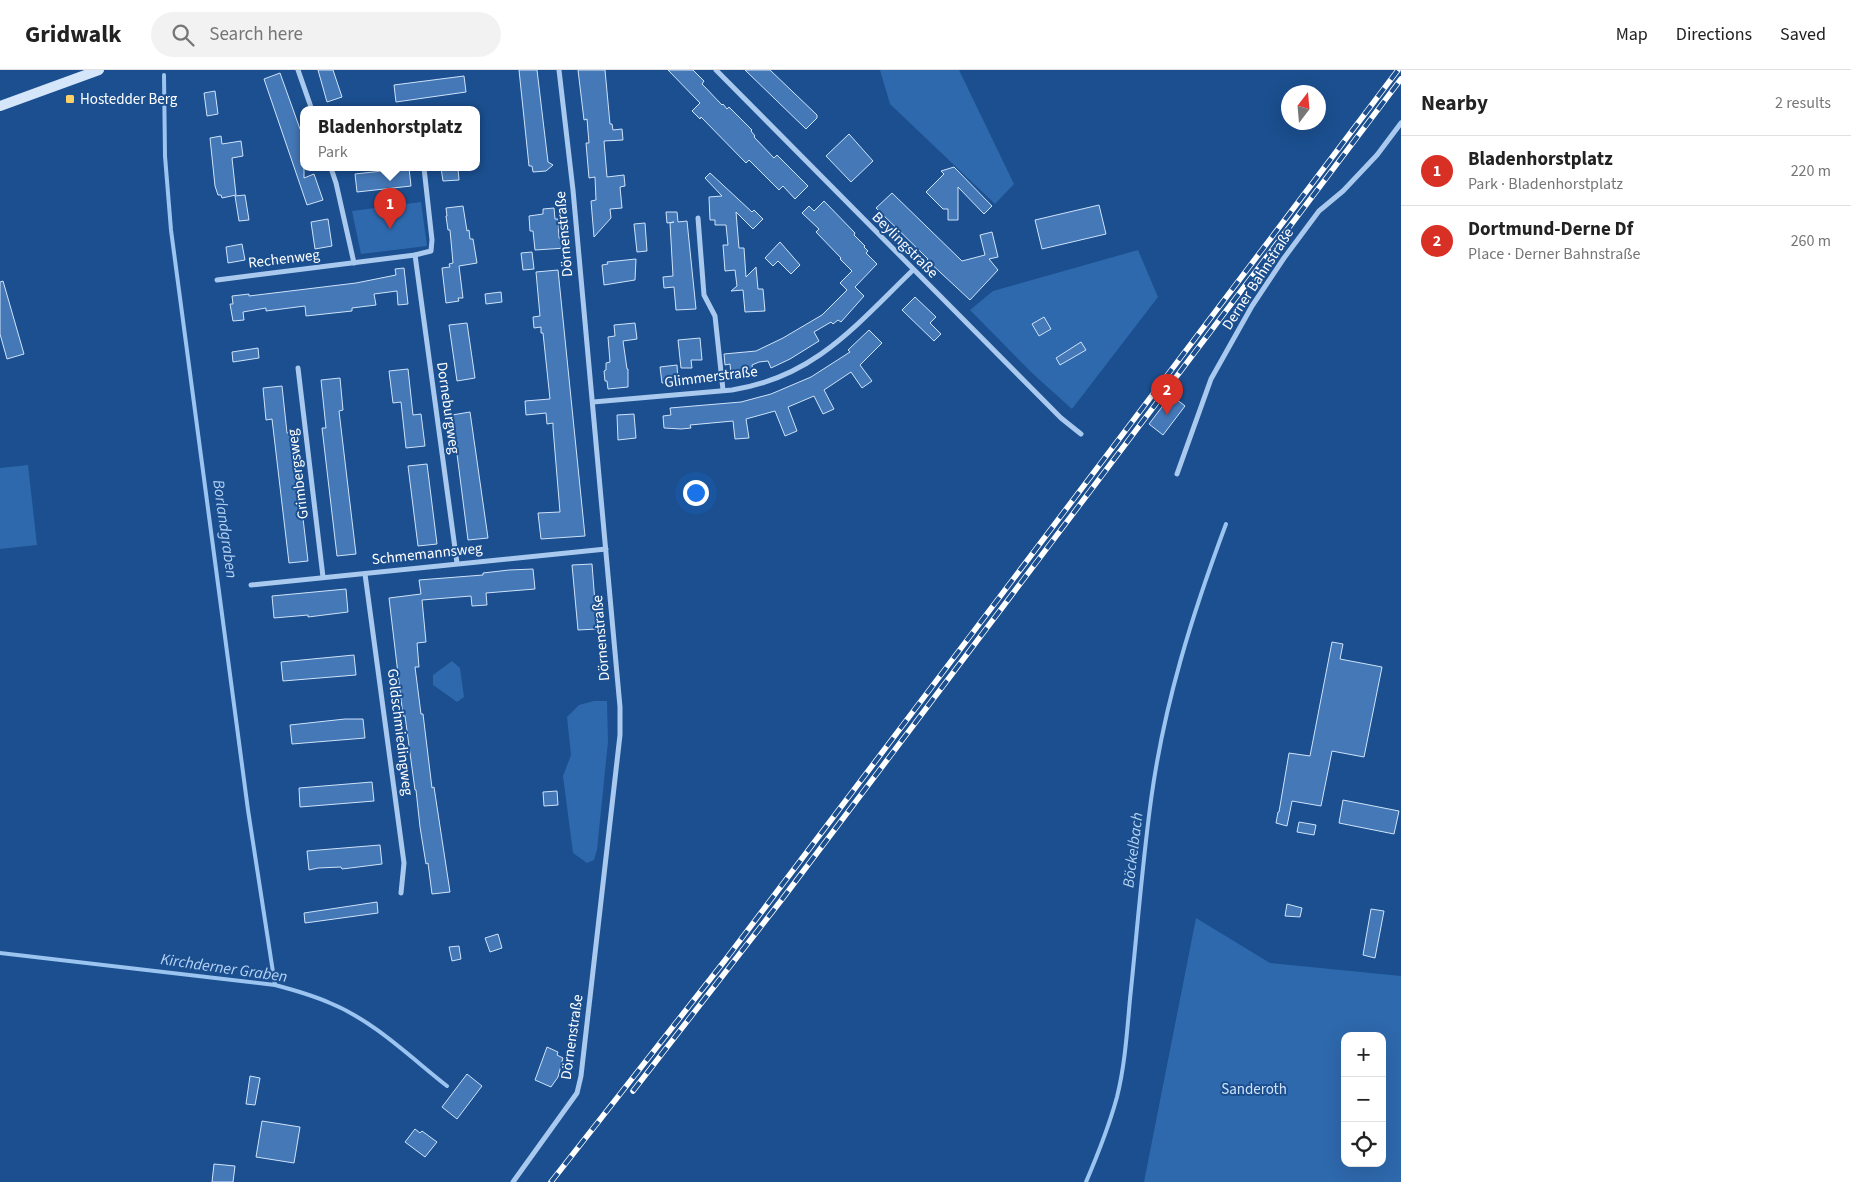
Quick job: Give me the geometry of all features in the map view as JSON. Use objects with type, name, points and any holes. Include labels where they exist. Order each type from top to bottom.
[{"type":"main road","points":[[0,106],[99,70]]},
{"type":"street","points":[[298,70],[311,106]]},
{"type":"street","name":"Dörnenstraße","points":[[513,1182],[577,1093],[581,1076],[620,735],[620,707],[593,402],[573,190],[559,70]]},
{"type":"street","name":"Beylingstraße","points":[[716,70],[912,270],[1061,418],[1080,434]]},
{"type":"street","name":"Derner Bahnstraße","points":[[1177,474],[1211,379],[1252,306],[1284,258],[1319,211],[1343,191],[1378,155],[1401,123]]},
{"type":"street","points":[[332,171],[354,262]]},
{"type":"street","points":[[415,255],[431,251],[432,247],[424,171]]},
{"type":"street","points":[[698,218],[704,295],[715,316],[723,390]]},
{"type":"street","name":"Rechenweg","points":[[217,280],[415,255]]},
{"type":"street","name":"Dorneburgweg","points":[[415,255],[457,563]]},
{"type":"street","name":"Glimmerstraße","points":[[593,402],[752,387],[776,380],[818,357],[840,341],[912,270]]},
{"type":"street","name":"Grimbergsweg","points":[[298,368],[323,577]]},
{"type":"street","name":"Schmemannsweg","points":[[251,585],[606,549]]},
{"type":"street","name":"Goldschmiedingweg","points":[[365,574],[404,864],[401,893]]},
{"type":"green space","points":[[880,70],[959,70],[1014,184],[995,204],[890,104]]},
{"type":"green space","points":[[421,202],[427,246],[361,254],[352,211]]},
{"type":"green space","points":[[1138,250],[1158,297],[1072,409],[1033,374],[970,310],[993,291]]},
{"type":"green space","points":[[28,465],[37,545],[0,549],[0,468]]},
{"type":"green space","points":[[452,661],[460,668],[464,697],[457,702],[433,685],[433,675]]},
{"type":"green space","points":[[594,701],[607,701],[608,742],[597,850],[594,860],[587,863],[573,853],[563,776],[571,755],[567,717],[579,705]]},
{"type":"green space","name":"Sanderoth","points":[[1196,918],[1270,963],[1401,976],[1401,1182],[1144,1182]]},
{"type":"building","points":[[318,70],[333,70],[342,97],[327,102]]},
{"type":"building","points":[[519,70],[537,70],[548,162],[553,165],[546,171],[533,172],[532,166],[529,166]]},
{"type":"building","points":[[578,70],[605,70],[610,124],[612,124],[613,130],[622,129],[623,140],[604,141],[607,177],[624,175],[625,186],[620,187],[622,208],[610,209],[611,218],[594,237],[591,201],[596,200],[595,177],[589,178],[586,143],[589,143],[587,119],[584,120]]},
{"type":"building","points":[[668,70],[693,70],[704,81],[702,84],[722,105],[727,109],[729,107],[752,130],[754,137],[774,158],[777,155],[808,186],[795,199],[783,186],[779,190],[749,160],[746,163],[701,117],[700,119],[692,111],[700,103]]},
{"type":"building","points":[[745,70],[770,70],[817,115],[817,118],[806,129]]},
{"type":"building","points":[[280,73],[300,129],[300,171],[304,171],[304,178],[314,174],[323,200],[307,205],[264,79]]},
{"type":"building","points":[[464,76],[466,92],[396,102],[394,85]]},
{"type":"building","points":[[215,91],[218,114],[207,116],[204,93]]},
{"type":"building","points":[[849,134],[873,161],[851,182],[826,156]]},
{"type":"building","points":[[221,136],[222,144],[241,141],[243,156],[232,158],[236,195],[222,198],[221,195],[218,195],[215,186],[210,138]]},
{"type":"building","points":[[954,167],[992,206],[984,214],[958,187],[958,220],[948,220],[948,209],[943,209],[926,192],[944,174],[941,171]]},
{"type":"building","points":[[382,171],[409,171],[411,186],[357,192],[355,174]]},
{"type":"building","points":[[441,171],[458,171],[459,180],[443,181]]},
{"type":"building","points":[[710,173],[752,212],[754,210],[763,219],[753,229],[736,212],[739,248],[744,248],[746,277],[756,267],[758,289],[763,289],[765,311],[745,312],[743,290],[731,291],[737,286],[735,270],[725,271],[723,245],[728,245],[726,225],[715,225],[715,220],[710,220],[709,197],[722,196],[705,178]]},
{"type":"building","points":[[892,193],[962,261],[985,255],[980,235],[992,232],[998,257],[989,259],[998,270],[970,300],[876,208]]},
{"type":"building","points":[[245,195],[249,220],[239,221],[235,196]]},
{"type":"building","points":[[824,201],[855,233],[854,235],[868,251],[866,253],[877,264],[855,287],[864,296],[841,322],[838,320],[833,324],[831,322],[814,332],[819,341],[790,359],[771,368],[768,361],[759,362],[752,365],[753,372],[731,375],[730,364],[725,365],[724,354],[756,351],[783,338],[822,315],[847,290],[840,283],[852,271],[816,232],[819,229],[802,213],[809,206],[814,211]]},
{"type":"building","points":[[1099,205],[1106,234],[1042,249],[1035,220]]},
{"type":"building","points":[[463,206],[467,231],[469,230],[470,239],[473,239],[477,263],[459,266],[463,298],[458,298],[459,301],[446,303],[442,268],[450,267],[449,264],[453,263],[446,208]]},
{"type":"building","points":[[554,208],[555,219],[558,219],[559,238],[566,238],[566,248],[535,250],[533,231],[530,231],[529,216],[543,214],[543,209]]},
{"type":"building","points":[[666,212],[677,212],[678,222],[687,221],[696,309],[676,310],[674,287],[664,288],[663,277],[673,276],[670,223],[674,222],[667,223]]},
{"type":"building","points":[[328,219],[332,246],[315,249],[311,222]]},
{"type":"building","points":[[645,223],[647,251],[637,252],[634,224]]},
{"type":"building","points":[[780,242],[800,265],[791,274],[778,261],[773,266],[765,258]]},
{"type":"building","points":[[242,244],[245,260],[228,263],[226,247]]},
{"type":"building","points":[[532,252],[534,269],[523,270],[521,253]]},
{"type":"building","points":[[636,259],[635,280],[604,285],[602,265],[608,264],[607,262]]},
{"type":"building","points":[[404,268],[408,304],[398,305],[397,291],[374,294],[376,305],[352,308],[352,311],[306,316],[305,306],[266,311],[266,308],[243,312],[244,320],[233,321],[230,304],[233,304],[232,296],[249,294],[249,296],[356,283],[396,275],[395,269]]},
{"type":"building","points":[[558,270],[585,536],[541,539],[538,513],[560,512],[553,423],[547,424],[546,413],[526,415],[525,401],[550,399],[543,333],[541,333],[541,327],[534,328],[533,317],[540,316],[536,272]]},
{"type":"building","points":[[3,281],[24,354],[7,359],[0,334],[0,282]]},
{"type":"building","points":[[501,292],[502,302],[486,304],[485,294]]},
{"type":"building","points":[[915,297],[936,317],[930,323],[941,334],[934,341],[902,310]]},
{"type":"building","points":[[1044,317],[1051,329],[1039,336],[1032,324]]},
{"type":"building","points":[[467,323],[475,378],[457,381],[449,325]]},
{"type":"building","points":[[635,323],[637,339],[623,341],[628,369],[628,387],[608,389],[604,371],[606,370],[606,363],[610,362],[608,337],[615,336],[614,325]]},
{"type":"building","points":[[869,330],[882,343],[860,365],[872,381],[862,388],[851,372],[824,390],[834,409],[823,414],[814,396],[788,407],[797,431],[785,436],[775,411],[746,419],[749,438],[735,439],[733,421],[690,425],[691,428],[664,428],[663,416],[671,415],[670,408],[741,402],[771,394],[811,377],[850,352],[848,350]]},
{"type":"building","points":[[700,338],[702,360],[691,360],[692,368],[681,368],[678,340]]},
{"type":"building","points":[[1081,342],[1086,350],[1060,365],[1056,358]]},
{"type":"building","points":[[258,348],[259,358],[233,362],[232,352]]},
{"type":"building","points":[[677,365],[678,382],[662,383],[660,367]]},
{"type":"building","points":[[408,369],[413,415],[421,414],[425,446],[406,448],[401,402],[393,403],[389,371]]},
{"type":"building","points":[[340,378],[343,410],[339,411],[356,554],[337,556],[322,428],[326,428],[321,380]]},
{"type":"building","points":[[282,386],[287,433],[293,433],[308,561],[289,563],[272,419],[266,420],[263,388]]},
{"type":"building","points":[[1171,395],[1185,406],[1163,435],[1149,424]]},
{"type":"building","points":[[470,412],[488,538],[468,540],[452,415]]},
{"type":"building","points":[[634,414],[636,438],[618,440],[617,415]]},
{"type":"building","points":[[427,464],[437,544],[418,546],[408,466]]},
{"type":"building","points":[[592,564],[597,629],[578,630],[572,565]]},
{"type":"building","points":[[533,569],[535,589],[486,593],[487,605],[472,606],[471,596],[422,600],[426,642],[417,643],[419,667],[415,667],[432,788],[434,787],[450,892],[432,894],[428,863],[426,864],[420,827],[405,716],[403,716],[389,598],[421,594],[419,580]]},
{"type":"building","points":[[346,589],[348,612],[308,617],[308,615],[274,618],[272,596]]},
{"type":"building","points":[[1332,642],[1343,644],[1340,659],[1382,667],[1364,757],[1332,751],[1321,806],[1292,801],[1287,826],[1276,823],[1289,753],[1310,756]]},
{"type":"building","points":[[354,655],[356,675],[283,681],[281,662]]},
{"type":"building","points":[[363,719],[365,738],[292,744],[290,725]]},
{"type":"building","points":[[372,782],[374,801],[300,807],[299,788]]},
{"type":"building","points":[[557,791],[558,805],[544,806],[543,792]]},
{"type":"building","points":[[1343,800],[1399,811],[1394,834],[1339,823]]},
{"type":"building","points":[[1299,822],[1316,825],[1314,835],[1297,832]]},
{"type":"building","points":[[380,845],[382,864],[342,869],[341,867],[309,870],[307,851]]},
{"type":"building","points":[[377,902],[378,913],[305,923],[304,913]]},
{"type":"building","points":[[1287,904],[1302,908],[1300,917],[1285,916]]},
{"type":"building","points":[[1371,909],[1384,911],[1375,958],[1363,955]]},
{"type":"building","points":[[498,934],[502,948],[490,952],[485,938]]},
{"type":"building","points":[[459,946],[461,959],[452,961],[449,947]]},
{"type":"building","points":[[547,1047],[558,1052],[557,1055],[563,1058],[558,1077],[551,1087],[535,1080]]},
{"type":"building","points":[[467,1074],[482,1086],[457,1119],[442,1107]]},
{"type":"building","points":[[250,1076],[260,1078],[255,1105],[246,1104]]},
{"type":"building","points":[[262,1121],[300,1127],[294,1163],[256,1157]]},
{"type":"building","points":[[415,1129],[420,1133],[422,1131],[437,1142],[425,1157],[405,1142]]},
{"type":"building","points":[[214,1164],[235,1166],[233,1182],[212,1182]]},
{"type":"waterway","name":"Borlandgraben","points":[[164,75],[165,156],[171,230],[248,810],[275,985]]},
{"type":"waterway","name":"Böckelbach","points":[[1086,1182],[1110,1119],[1122,1073],[1148,825],[1163,729],[1191,626],[1226,524]]},
{"type":"waterway","name":"Kirchderner Graben","points":[[0,953],[275,985],[296,991],[330,1003],[362,1019],[447,1086]]},
{"type":"railway","points":[[551,1182],[726,959],[1398,70]]},
{"type":"railway","points":[[633,1091],[783,898],[1401,79]]},
{"type":"place","name":"Hostedder Berg","points":[[70,99]]},
{"type":"place","name":"Bladenhorstplatz","points":[[390,229]]},
{"type":"place","name":"Dortmund-Derne Df","points":[[1167,415]]}]
